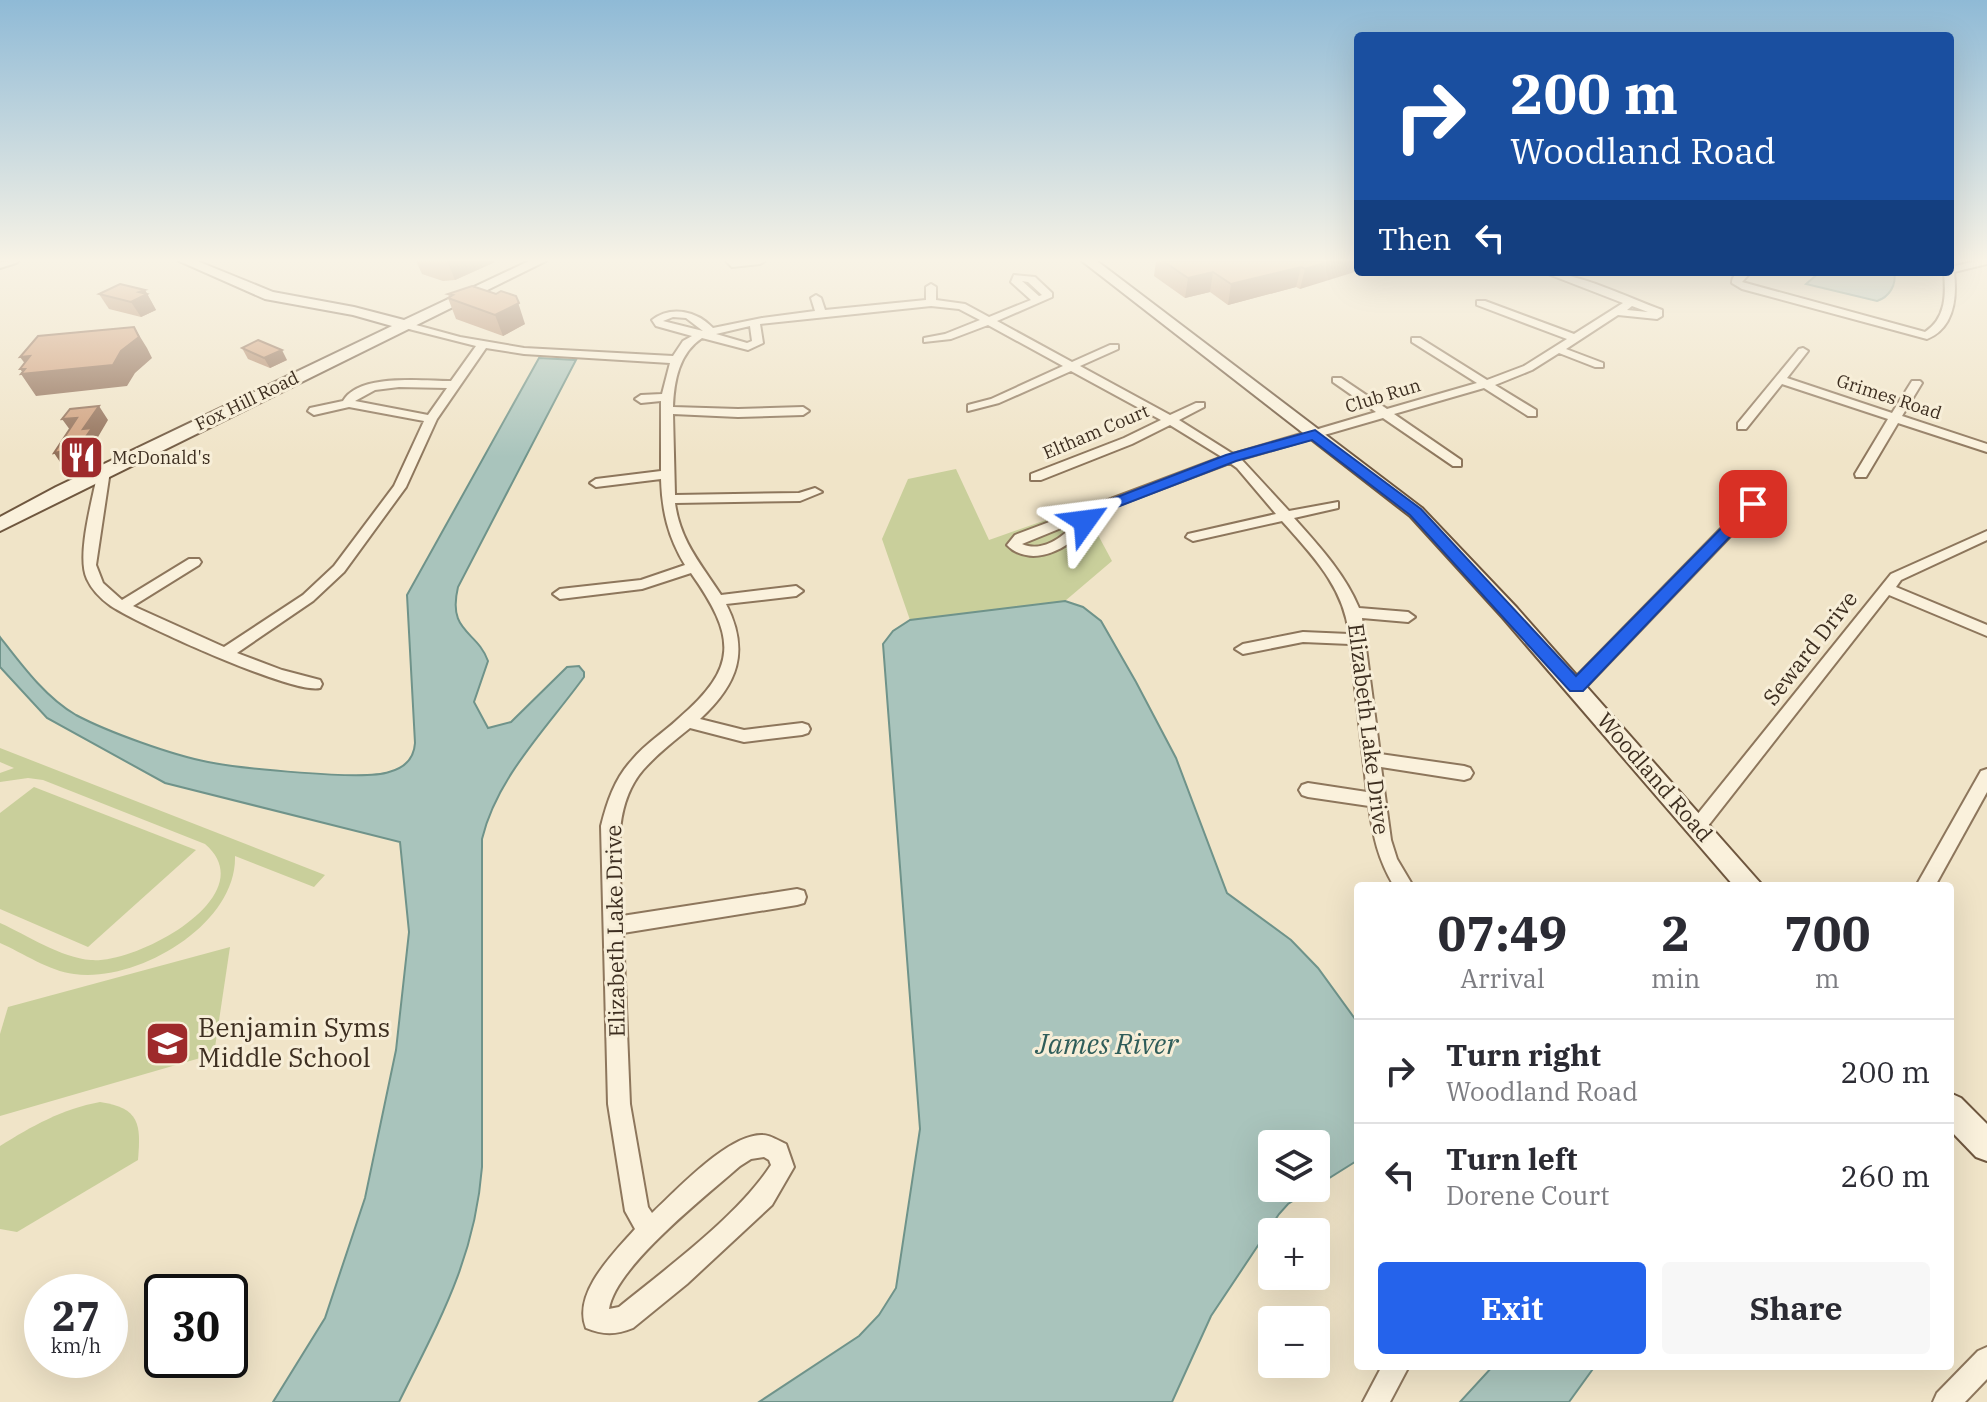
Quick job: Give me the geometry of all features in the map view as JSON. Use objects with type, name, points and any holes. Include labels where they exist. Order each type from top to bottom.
[{"type":"main road","name":"Fox Hill Road","points":[[0,525],[402,326]]},
{"type":"main road","name":"Woodland Road","points":[[1174,326],[1416,512],[1576,687],[1747,882]]},
{"type":"main road","points":[[1954,1112],[1987,1146]]},
{"type":"street","points":[[425,326],[483,344],[524,351],[679,358]]},
{"type":"street","name":"Elizabeth Lake Drive","points":[[651,1232],[637,1211],[619,1104],[610,826],[624,783],[638,764],[715,692],[728,671],[730,652],[727,625],[719,600],[674,533],[668,499],[666,403],[679,358],[708,334],[740,326]]},
{"type":"street","points":[[708,334],[745,347],[754,346],[759,341],[756,326]]},
{"type":"street","points":[[928,340],[947,337],[974,326]]},
{"type":"street","name":"Elizabeth Lake Drive","points":[[1003,326],[1169,420],[1241,465],[1286,515],[1345,591],[1354,612],[1377,800],[1389,861],[1402,882]]},
{"type":"street","points":[[1544,326],[1575,338]]},
{"type":"street","name":"Club Run","points":[[1086,514],[1084,525],[1077,533],[1048,548],[1027,552],[1014,545],[1072,516],[1086,514],[1231,458],[1486,384],[1528,368],[1593,326]]},
{"type":"street","points":[[1887,326],[1927,336],[1936,326]]},
{"type":"street","points":[[1416,340],[1532,413]]},
{"type":"street","points":[[225,654],[308,598],[339,569],[400,487],[431,419],[483,344]]},
{"type":"street","points":[[972,408],[995,401],[1114,347]]},
{"type":"street","points":[[1560,350],[1599,365]]},
{"type":"street","points":[[1742,426],[1803,351]]},
{"type":"street","points":[[1337,380],[1457,463]]},
{"type":"street","name":"Grimes Road","points":[[1780,380],[1987,448]]},
{"type":"street","points":[[1861,474],[1916,383]]},
{"type":"street","points":[[349,403],[349,399],[361,391],[380,386],[454,385]]},
{"type":"street","points":[[641,399],[738,413],[803,411]]},
{"type":"street","points":[[314,411],[349,403],[431,419]]},
{"type":"street","name":"Eltham Court","points":[[1036,477],[1128,441],[1200,405]]},
{"type":"street","points":[[104,471],[89,565],[98,586],[122,606],[225,654],[279,676],[314,684]]},
{"type":"street","points":[[596,483],[668,474]]},
{"type":"street","points":[[668,499],[800,497],[815,492]]},
{"type":"street","points":[[1576,687],[1753,504]]},
{"type":"street","points":[[1193,537],[1333,505]]},
{"type":"street","name":"Seward Drive","points":[[1698,826],[1896,577],[1987,535]]},
{"type":"street","points":[[122,606],[194,562]]},
{"type":"street","points":[[560,594],[642,584],[695,567]]},
{"type":"street","points":[[1886,588],[1987,631]]},
{"type":"street","points":[[719,600],[796,591]]},
{"type":"street","points":[[1354,612],[1408,617]]},
{"type":"street","points":[[1243,649],[1303,637],[1357,639]]},
{"type":"street","points":[[687,720],[737,737],[755,738],[802,729]]},
{"type":"street","points":[[1373,759],[1464,773]]},
{"type":"street","points":[[1927,882],[1987,776]]},
{"type":"street","points":[[1308,790],[1377,800]]},
{"type":"street","points":[[612,926],[797,897]]},
{"type":"street","points":[[765,1146],[778,1152],[783,1167],[764,1197],[743,1217],[624,1319],[602,1322],[595,1319],[596,1296],[605,1281],[651,1232],[732,1158],[748,1148],[765,1146]]},
{"type":"street","points":[[1946,1402],[1987,1360]]},
{"type":"street","points":[[1376,1402],[1394,1370]]},
{"type":"green space","points":[[956,469],[989,540],[1083,507],[1112,561],[1065,601],[910,620],[882,539],[908,479]]},
{"type":"green space","points":[[0,748],[325,875],[314,887],[235,856],[231,881],[220,905],[202,926],[179,944],[153,959],[126,969],[74,974],[55,969],[0,943],[0,923],[68,955],[91,960],[112,958],[137,951],[188,923],[207,904],[219,884],[219,864],[205,844],[43,780],[28,778],[0,782],[0,773],[14,768],[0,762]]},
{"type":"green space","points":[[34,787],[196,850],[88,947],[0,909],[0,813]]},
{"type":"green space","points":[[230,947],[214,1054],[0,1116],[0,1034],[8,1007]]},
{"type":"green space","points":[[100,1102],[123,1109],[135,1120],[139,1137],[138,1160],[17,1232],[0,1229],[0,1146],[48,1119]]},
{"type":"water","points":[[539,358],[576,360],[458,587],[456,614],[488,661],[474,702],[488,728],[511,722],[567,667],[579,666],[584,677],[511,774],[489,816],[482,839],[482,1167],[472,1231],[453,1289],[399,1402],[273,1402],[325,1318],[365,1198],[396,1050],[409,932],[400,842],[165,783],[47,718],[0,667],[0,637],[34,679],[65,708],[105,729],[159,749],[208,762],[300,773],[375,774],[399,768],[410,758],[415,743],[407,595]]},
{"type":"water","name":"James River","points":[[1065,601],[1083,607],[1101,621],[1176,758],[1227,893],[1291,940],[1318,968],[1354,1018],[1354,1162],[1330,1177],[1330,1130],[1258,1130],[1258,1202],[1291,1202],[1276,1218],[1258,1218],[1258,1246],[1211,1316],[1172,1402],[759,1402],[859,1336],[879,1315],[896,1288],[920,1129],[883,644],[893,631],[910,620]]},
{"type":"water","points":[[1489,1370],[1592,1370],[1569,1402],[1460,1402]]},
{"type":"building","points":[[134,327],[139,337],[121,351],[113,365],[21,374],[25,369],[20,369],[30,356],[20,357],[38,336]]},
{"type":"building","points":[[258,340],[282,350],[264,358],[242,348]]},
{"type":"building","points":[[99,406],[83,429],[92,428],[78,448],[54,453],[77,418],[62,419],[70,409]]},
{"type":"place","name":"McDonald's","points":[[81,458]]},
{"type":"place","name":"Benjamin Syms Middle School","points":[[167,1043]]},
{"type":"route","points":[[1085,521],[1086,514],[1231,458],[1315,435],[1416,512],[1576,687],[1753,504]]}]
